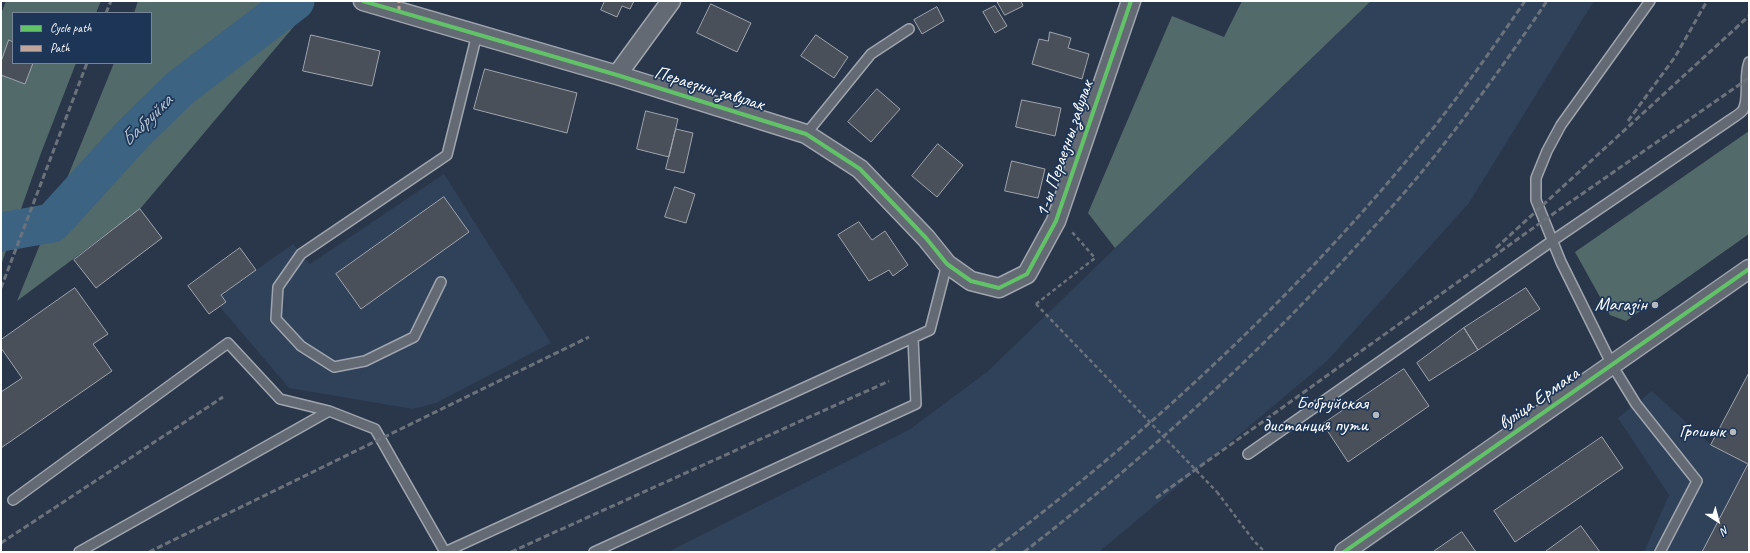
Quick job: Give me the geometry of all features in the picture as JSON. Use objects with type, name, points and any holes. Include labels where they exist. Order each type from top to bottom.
[{"type":"street","name":"Пераезны завулак","points":[[363,1],[617,75],[806,134],[860,169],[926,238],[947,264],[971,281],[999,288]]},
{"type":"street","points":[[617,75],[671,1]]},
{"type":"street","name":"1-ы Пераезны завулак","points":[[999,288],[1027,274],[1056,222],[1131,1]]},
{"type":"street","name":"вуліца Ермака","points":[[1344,552],[1749,269]]},
{"type":"lane","points":[[1650,1],[1561,124],[1547,151],[1536,178],[1536,200],[1552,242],[1612,365],[1636,404],[1697,481],[1660,552]]},
{"type":"lane","points":[[806,134],[871,54],[909,29]]},
{"type":"lane","points":[[440,282],[414,337],[365,361],[334,367],[301,346],[276,319],[278,287],[301,254],[447,155],[477,34]]},
{"type":"lane","points":[[1248,454],[1742,110],[1747,96],[1745,80],[1749,62]]},
{"type":"lane","points":[[13,500],[228,343],[280,399],[329,412],[375,429],[445,552],[930,330],[947,264]]},
{"type":"lane","points":[[594,552],[916,404],[913,338]]},
{"type":"lane","points":[[79,552],[329,412]]},
{"type":"path","points":[[1069,228],[1088,248],[1095,258],[1036,304],[1217,492],[1254,541],[1265,552]]},
{"type":"shaded area","points":[[1371,1],[1594,1],[1469,203],[1327,361],[1099,552],[668,552],[909,430],[987,372]]},
{"type":"shaded area","points":[[444,174],[551,343],[436,403],[413,409],[289,388],[220,307],[226,302],[221,295],[293,244],[310,264]]},
{"type":"shaded area","points":[[1749,373],[1749,552],[1644,552],[1669,495],[1618,418],[1652,391],[1711,445]]},
{"type":"green space","points":[[6,1],[101,1],[96,12],[12,12],[12,64],[76,64],[41,153],[1,265],[1,14]]},
{"type":"green space","points":[[138,1],[270,1],[301,18],[140,209],[17,301],[114,64],[152,64],[152,12],[134,12]]},
{"type":"green space","points":[[1242,1],[1371,1],[1115,248],[1088,213],[1172,16],[1224,37]]},
{"type":"green space","points":[[1749,131],[1749,234],[1626,321],[1610,315],[1575,252]]},
{"type":"building","points":[[605,1],[634,1],[630,9],[622,6],[617,17],[601,10]]},
{"type":"building","points":[[997,1],[1021,1],[1023,6],[1005,15]]},
{"type":"building","points":[[711,4],[751,23],[737,52],[697,33]]},
{"type":"building","points":[[995,6],[1007,26],[995,33],[983,12]]},
{"type":"building","points":[[937,7],[944,21],[922,34],[914,20]]},
{"type":"building","points":[[1050,32],[1071,38],[1068,48],[1089,54],[1082,79],[1032,64],[1039,39],[1048,41]]},
{"type":"building","points":[[311,35],[380,51],[372,86],[303,71]]},
{"type":"building","points":[[816,35],[848,57],[834,78],[801,56]]},
{"type":"building","points":[[9,40],[12,42],[12,64],[33,64],[25,84],[1,75],[1,62]]},
{"type":"building","points":[[485,69],[577,93],[567,133],[474,109]]},
{"type":"building","points":[[877,89],[900,109],[871,142],[848,122]]},
{"type":"building","points":[[1022,100],[1061,108],[1055,136],[1016,127]]},
{"type":"building","points":[[646,111],[678,119],[669,157],[637,149]]},
{"type":"building","points":[[676,129],[693,133],[684,173],[666,169]]},
{"type":"building","points":[[938,144],[963,165],[937,197],[912,176]]},
{"type":"building","points":[[1012,161],[1045,169],[1038,198],[1005,191]]},
{"type":"building","points":[[675,187],[695,194],[686,223],[665,217]]},
{"type":"building","points":[[444,197],[469,232],[361,309],[336,274]]},
{"type":"building","points":[[140,209],[162,238],[96,288],[74,260]]},
{"type":"building","points":[[859,222],[872,240],[885,231],[908,265],[893,276],[889,270],[869,281],[838,235]]},
{"type":"building","points":[[240,248],[256,270],[221,295],[226,302],[209,314],[188,286]]},
{"type":"building","points":[[75,288],[108,334],[93,344],[112,371],[1,448],[1,392],[22,378],[1,348],[1,340]]},
{"type":"building","points":[[1526,288],[1540,309],[1478,350],[1464,328]]},
{"type":"building","points":[[1464,328],[1478,350],[1429,381],[1417,363]]},
{"type":"building","name":"Бобруйская дистанция пути","points":[[1404,369],[1429,406],[1348,462],[1323,424]]},
{"type":"building","points":[[1749,373],[1749,552],[1702,552],[1748,464],[1711,445]]},
{"type":"building","points":[[1602,437],[1623,468],[1515,542],[1494,511]]},
{"type":"building","points":[[1581,526],[1600,552],[1545,552]]},
{"type":"building","points":[[1462,532],[1476,552],[1433,552]]},
{"type":"waterway","name":"Бабруйка","points":[[1,232],[52,223],[133,134],[180,88],[295,1]]},
{"type":"railway","points":[[106,12],[111,1]]},
{"type":"railway","points":[[991,552],[1050,506],[1164,410],[1219,360],[1272,308],[1374,199],[1422,142],[1488,55],[1525,1]]},
{"type":"railway","points":[[1024,552],[1153,446],[1234,371],[1313,293],[1387,212],[1433,158],[1484,91],[1547,1]]},
{"type":"railway","points":[[1628,121],[1675,57],[1707,1]]},
{"type":"railway","points":[[1496,248],[1749,16]]},
{"type":"railway","points":[[1,288],[87,64]]},
{"type":"railway","points":[[1156,498],[1543,221],[1749,78]]},
{"type":"railway","points":[[149,552],[589,337]]},
{"type":"railway","points":[[511,552],[889,381]]},
{"type":"railway","points":[[1,543],[223,397]]},
{"type":"marked path","points":[[399,1],[399,12]]},
{"type":"cycle path","points":[[363,1],[617,75],[806,134],[860,169],[926,238],[947,264],[971,281],[999,288],[1027,274],[1056,221],[1131,1]]},
{"type":"cycle path","points":[[1344,552],[1749,269]]},
{"type":"place","name":"Магазін","points":[[1655,305]]},
{"type":"place","name":"Бобруйская дистанция пути","points":[[1376,415]]},
{"type":"place","name":"Грошык","points":[[1733,432]]}]
